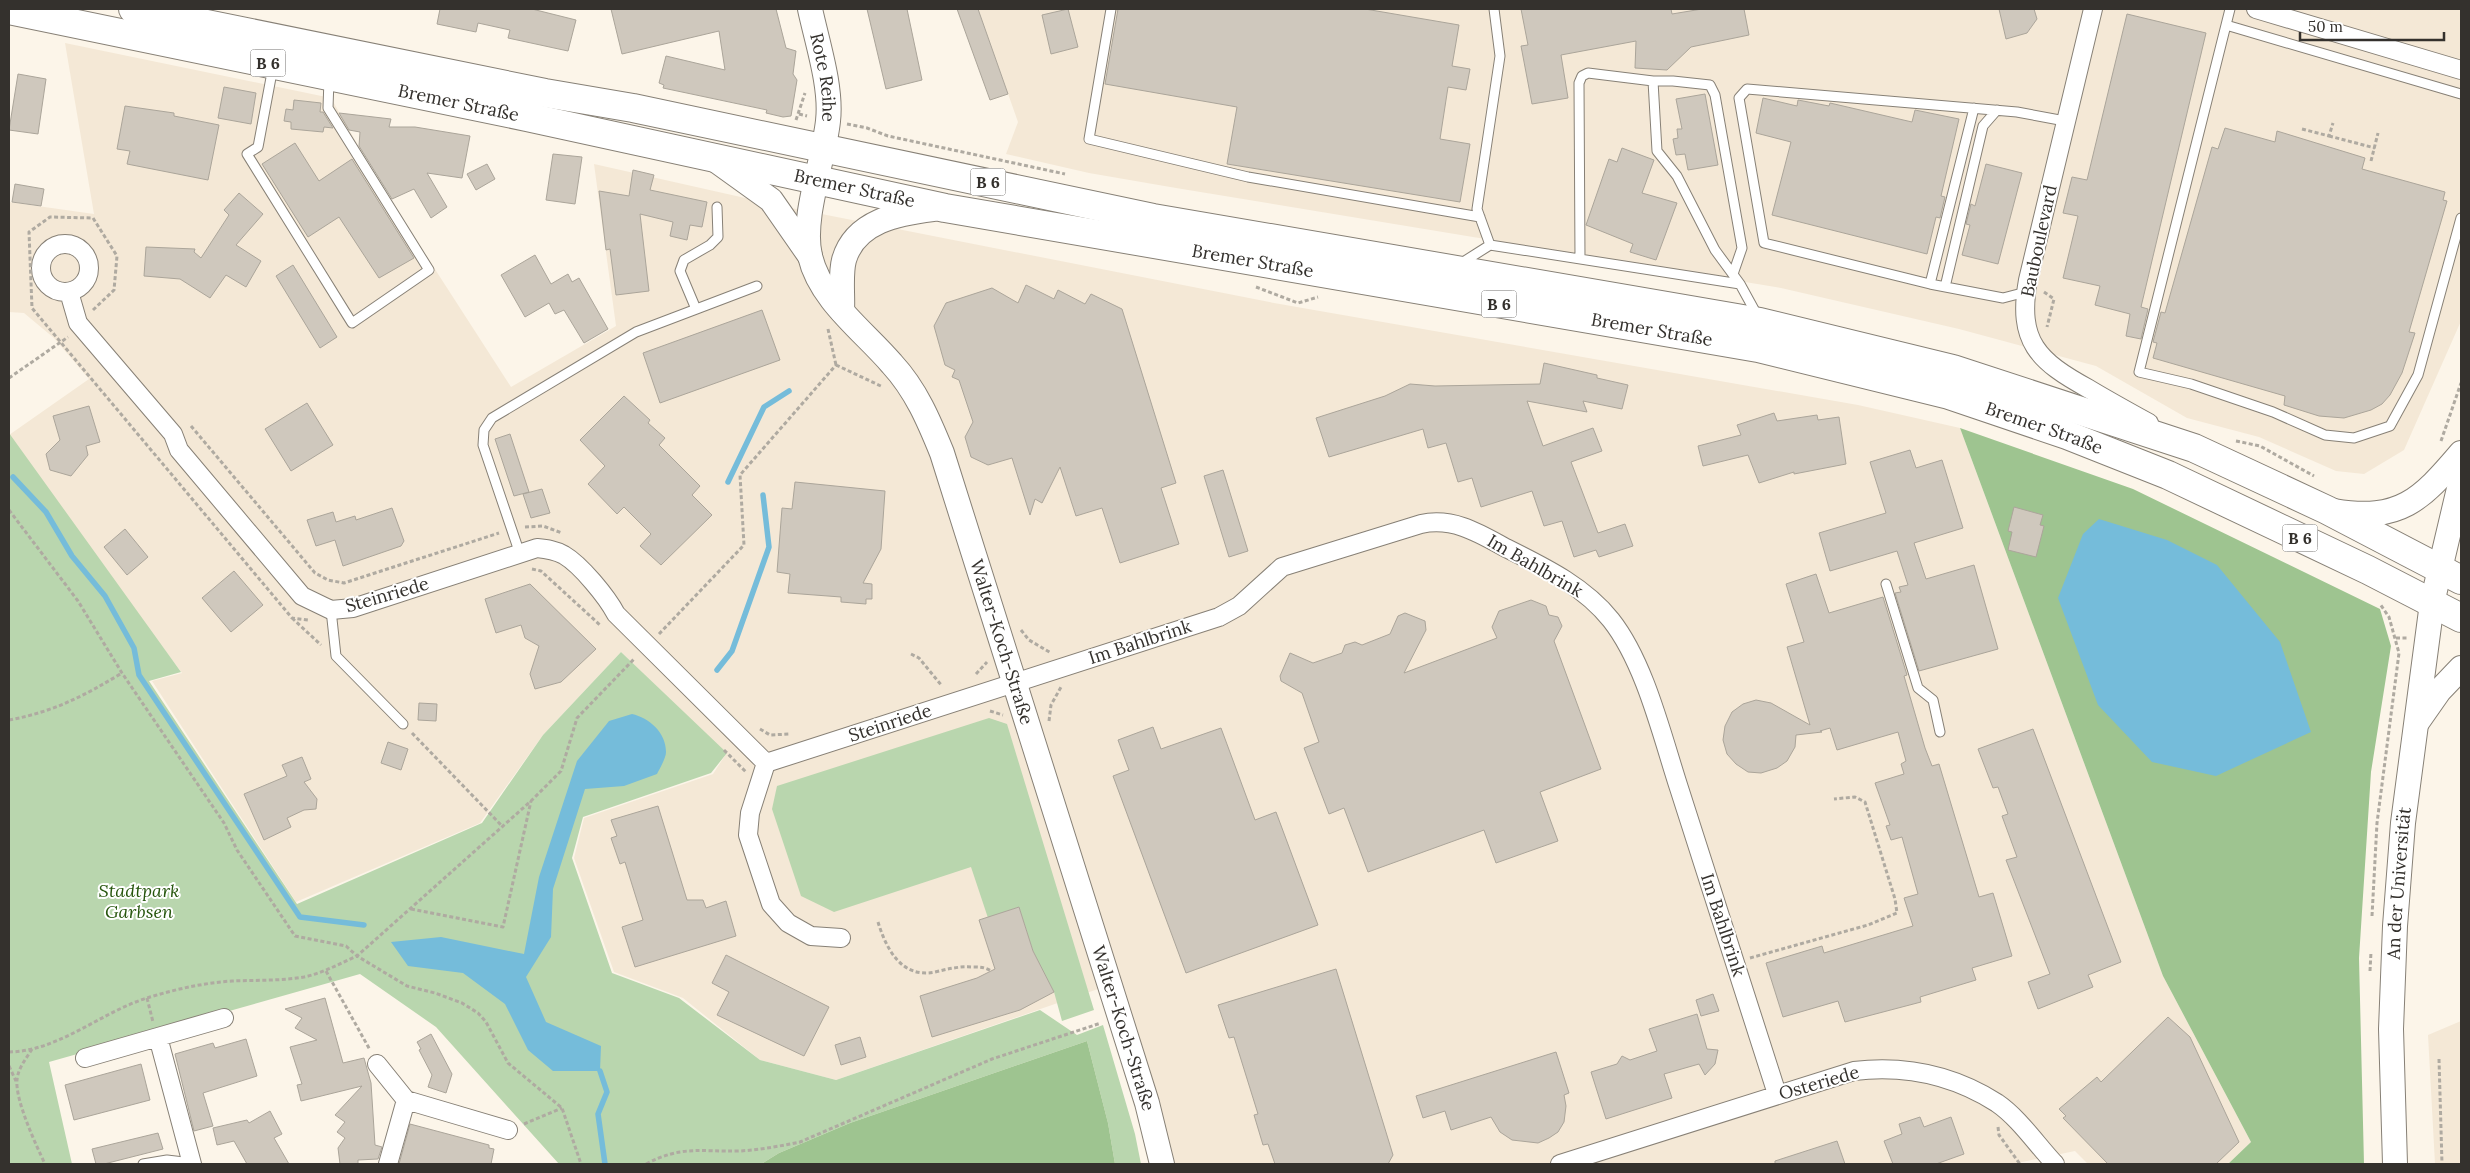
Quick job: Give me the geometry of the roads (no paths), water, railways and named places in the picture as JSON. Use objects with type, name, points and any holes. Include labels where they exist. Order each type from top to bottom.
[{"type":"main road","name":"Bremer Straße","points":[[133,9],[823,147],[1153,218],[1760,322],[1953,369],[2194,448],[2327,510],[2451,575]]},
{"type":"main road","name":"Bremer Straße","points":[[9,10],[273,64],[945,208],[1758,348],[1949,395],[2067,435],[2168,475],[2461,618]]},
{"type":"street","name":"Rote Reihe","points":[[810,9],[828,102],[828,121],[823,147]]},
{"type":"street","name":"Bauboulevard","points":[[2093,9],[2027,286],[2027,332],[2036,349],[2053,369],[2194,448]]},
{"type":"street","points":[[2256,9],[2461,70]]},
{"type":"street","name":"Walter-Koch-Straße","points":[[823,147],[809,228],[810,256],[820,279],[842,311],[907,381],[932,428],[965,521],[1147,1103],[1162,1164]]},
{"type":"street","points":[[714,159],[771,200],[810,256]]},
{"type":"street","points":[[842,311],[844,260],[859,234],[866,228],[903,213],[945,208]]},
{"type":"street","name":"Steinriede","points":[[69,292],[78,323],[173,434],[179,450],[302,596],[331,610],[353,608],[537,548],[552,550],[566,556],[607,597],[616,614],[766,763],[1014,682]]},
{"type":"street","points":[[2327,510],[2354,515],[2374,514],[2409,504],[2431,488],[2450,452]]},
{"type":"street","name":"An der Universität","points":[[2395,1164],[2391,1029],[2395,926],[2403,823],[2432,603],[2451,575],[2461,480]]},
{"type":"street","name":"Im Bahlbrink","points":[[1014,682],[1219,617],[1239,606],[1282,567],[1421,524],[1442,521],[1454,523],[1495,542],[1575,586],[1601,609],[1620,633],[1656,714],[1777,1094]]},
{"type":"street","points":[[2415,725],[2439,691],[2461,668]]},
{"type":"street","points":[[766,763],[750,813],[748,835],[771,904],[788,923],[811,936],[841,938]]},
{"type":"street","points":[[85,1058],[224,1018]]},
{"type":"street","points":[[158,1037],[192,1163]]},
{"type":"street","points":[[377,1064],[406,1100],[508,1130]]},
{"type":"street","name":"Osteriede","points":[[1560,1164],[1854,1071],[1894,1068],[1926,1073],[1957,1083],[1998,1104],[2055,1164]]},
{"type":"street","points":[[388,1164],[406,1100]]},
{"type":"lane","points":[[1111,9],[1089,139],[1248,176],[1480,217]]},
{"type":"lane","points":[[1490,245],[1477,209],[1500,56],[1494,9]]},
{"type":"lane","points":[[2230,9],[2139,372],[2200,387],[2273,412],[2324,435],[2354,438],[2390,426],[2418,376],[2461,218]]},
{"type":"lane","points":[[2226,25],[2461,94]]},
{"type":"lane","points":[[273,64],[258,147],[247,154],[352,323],[429,270],[328,108],[329,76]]},
{"type":"lane","points":[[1580,257],[1577,124],[1579,83],[1582,76],[1588,73],[1652,82],[1673,81],[1710,85],[1715,95],[1742,248],[1733,274]]},
{"type":"lane","points":[[1652,82],[1657,151],[1677,176],[1715,250],[1740,284],[1760,322]]},
{"type":"lane","points":[[2027,286],[2004,298],[1930,284],[1764,243],[1738,98],[1747,89],[1997,110],[2065,121]]},
{"type":"lane","points":[[1930,284],[1974,108]]},
{"type":"lane","points":[[1945,287],[1983,126],[1997,110]]},
{"type":"lane","points":[[696,309],[680,270],[684,260],[710,245],[718,237],[717,206]]},
{"type":"lane","points":[[1450,270],[1490,245],[1580,257],[1740,284]]},
{"type":"lane","points":[[520,554],[483,445],[484,430],[492,418],[636,332],[757,286]]},
{"type":"lane","points":[[1886,584],[1918,688],[1933,700],[1940,732]]},
{"type":"lane","points":[[331,610],[336,656],[403,724]]},
{"type":"lane","points":[[143,1164],[167,1160],[192,1163]]},
{"type":"water","points":[[2099,519],[2167,540],[2217,565],[2280,642],[2311,732],[2216,776],[2152,762],[2098,705],[2058,598],[2083,534]]},
{"type":"water","points":[[632,714],[644,719],[660,732],[666,752],[664,760],[657,774],[624,786],[585,789],[553,889],[551,937],[526,977],[546,1022],[601,1046],[600,1071],[553,1071],[528,1050],[505,1004],[463,973],[408,966],[391,942],[441,937],[524,954],[539,877],[577,761],[609,721]]},
{"type":"waterway","points":[[728,482],[764,407],[789,391]]},
{"type":"waterway","points":[[13,477],[46,512],[72,556],[105,596],[134,648],[139,675],[300,917],[364,925]]},
{"type":"waterway","points":[[717,670],[732,651],[769,547],[763,495]]},
{"type":"waterway","points":[[600,1071],[607,1092],[598,1114],[605,1164]]},
{"type":"park label","name":"Stadtpark Garbsen","points":[[139,901]]}]
